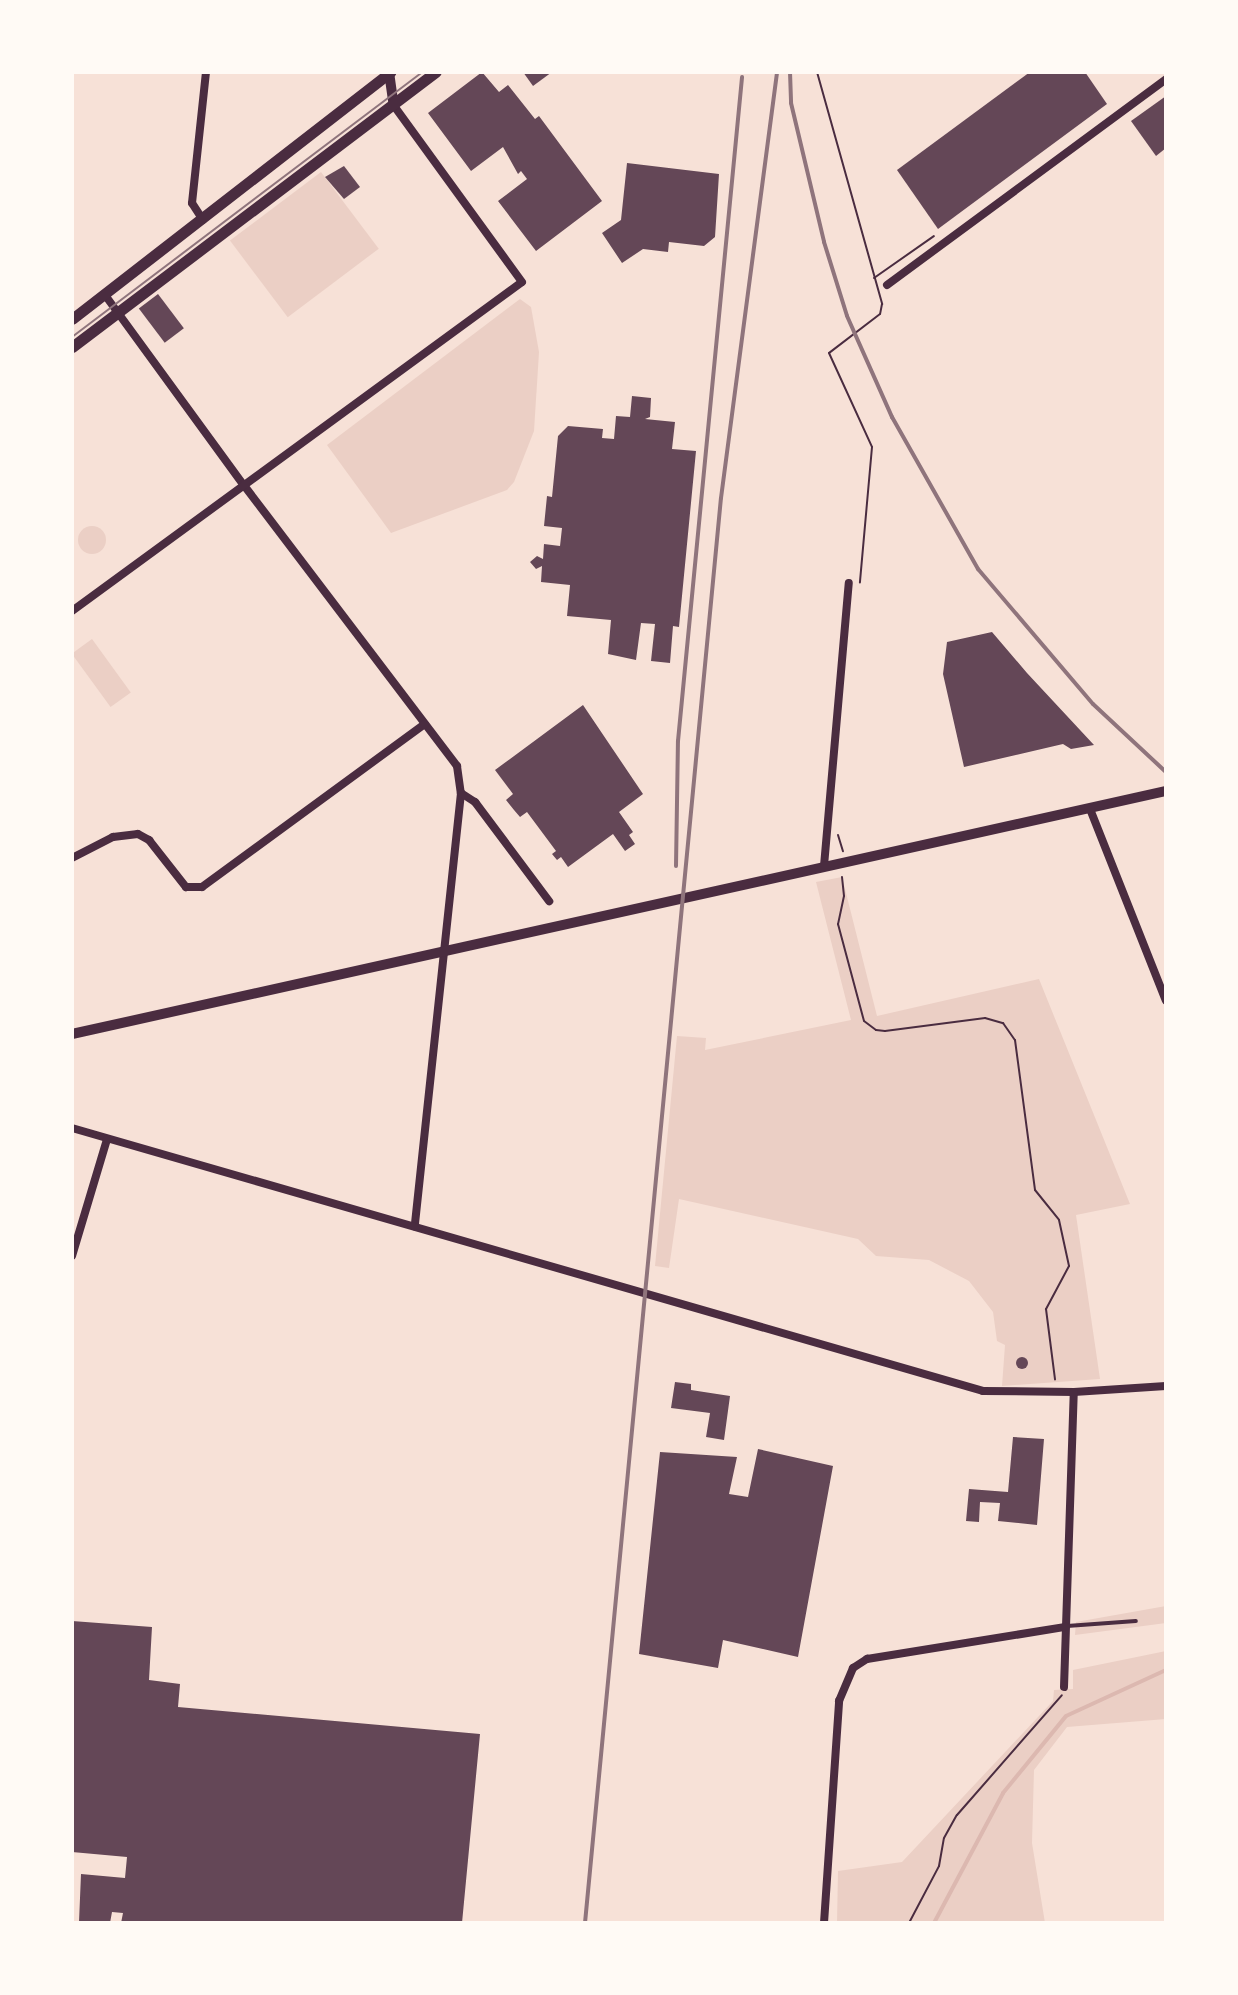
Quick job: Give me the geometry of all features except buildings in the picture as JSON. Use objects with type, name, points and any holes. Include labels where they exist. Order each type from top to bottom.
[{"type":"main road","points":[[72,319],[390,72]]},
{"type":"main road","points":[[72,347],[436,72]]},
{"type":"street","points":[[203,220],[192,203],[206,72]]},
{"type":"street","points":[[72,611],[522,282],[394,106],[390,72]]},
{"type":"street","points":[[887,285],[1166,79]]},
{"type":"street","points":[[105,295],[243,484],[457,766],[461,793],[415,1227]]},
{"type":"street","points":[[824,866],[849,583]]},
{"type":"street","points":[[72,858],[113,837],[138,834],[149,840],[186,887],[202,887],[425,724]]},
{"type":"street","points":[[72,1034],[1166,791]]},
{"type":"street","points":[[461,793],[475,802],[549,901]]},
{"type":"street","points":[[1090,809],[1166,1001]]},
{"type":"street","points":[[72,1128],[983,1391],[1074,1392],[1166,1386]]},
{"type":"street","points":[[72,1256],[107,1139]]},
{"type":"street","points":[[1064,1687],[1074,1392]]},
{"type":"street","points":[[824,1923],[839,1701],[853,1668],[867,1659],[1065,1627]]},
{"type":"lane","points":[[1065,1627],[1136,1621]]},
{"type":"path","points":[[817,72],[882,304],[880,314],[829,353],[872,447],[861,579]]},
{"type":"path","points":[[842,877],[844,896],[838,924],[864,1021],[876,1030],[885,1031],[985,1018],[1003,1023],[1015,1040],[1035,1190],[1059,1220],[1069,1266],[1046,1309],[1056,1383]]},
{"type":"path","points":[[909,1923],[939,1866],[944,1838],[957,1815],[1060,1700],[1064,1687]]},
{"type":"shaded area","points":[[321,172],[379,249],[288,317],[230,241]]},
{"type":"shaded area","points":[[520,299],[531,307],[539,352],[534,431],[514,482],[507,490],[391,533],[327,445]]},
{"type":"shaded area","points":[[92,526],[102,530],[106,540],[102,550],[92,554],[82,550],[78,540],[82,530]]},
{"type":"shaded area","points":[[92,639],[131,692],[111,707],[72,654]]},
{"type":"shaded area","points":[[842,877],[877,1016],[1039,979],[1130,1204],[1076,1215],[1100,1379],[1002,1386],[1005,1345],[997,1341],[993,1312],[969,1281],[929,1260],[876,1256],[858,1239],[679,1199],[669,1268],[655,1266],[677,1036],[706,1038],[705,1050],[851,1020],[816,882]]},
{"type":"shaded area","points":[[1166,1606],[1166,1623],[1075,1635],[1076,1622]]},
{"type":"shaded area","points":[[1166,1651],[1166,1719],[1067,1727],[1034,1770],[1032,1843],[1045,1923],[837,1923],[838,1871],[902,1862],[1053,1701],[1054,1690],[1073,1689],[1073,1670]]},
{"type":"waterway","points":[[934,1923],[1003,1793],[1066,1716],[1166,1670]]},
{"type":"tram line","points":[[72,337],[422,72]]},
{"type":"railway","points":[[585,1923],[721,498],[777,72]]},
{"type":"railway","points":[[790,72],[791,103],[824,242],[847,316],[892,417],[978,569],[1093,704],[1166,772]]},
{"type":"railway","points":[[676,866],[678,741],[742,77]]}]
